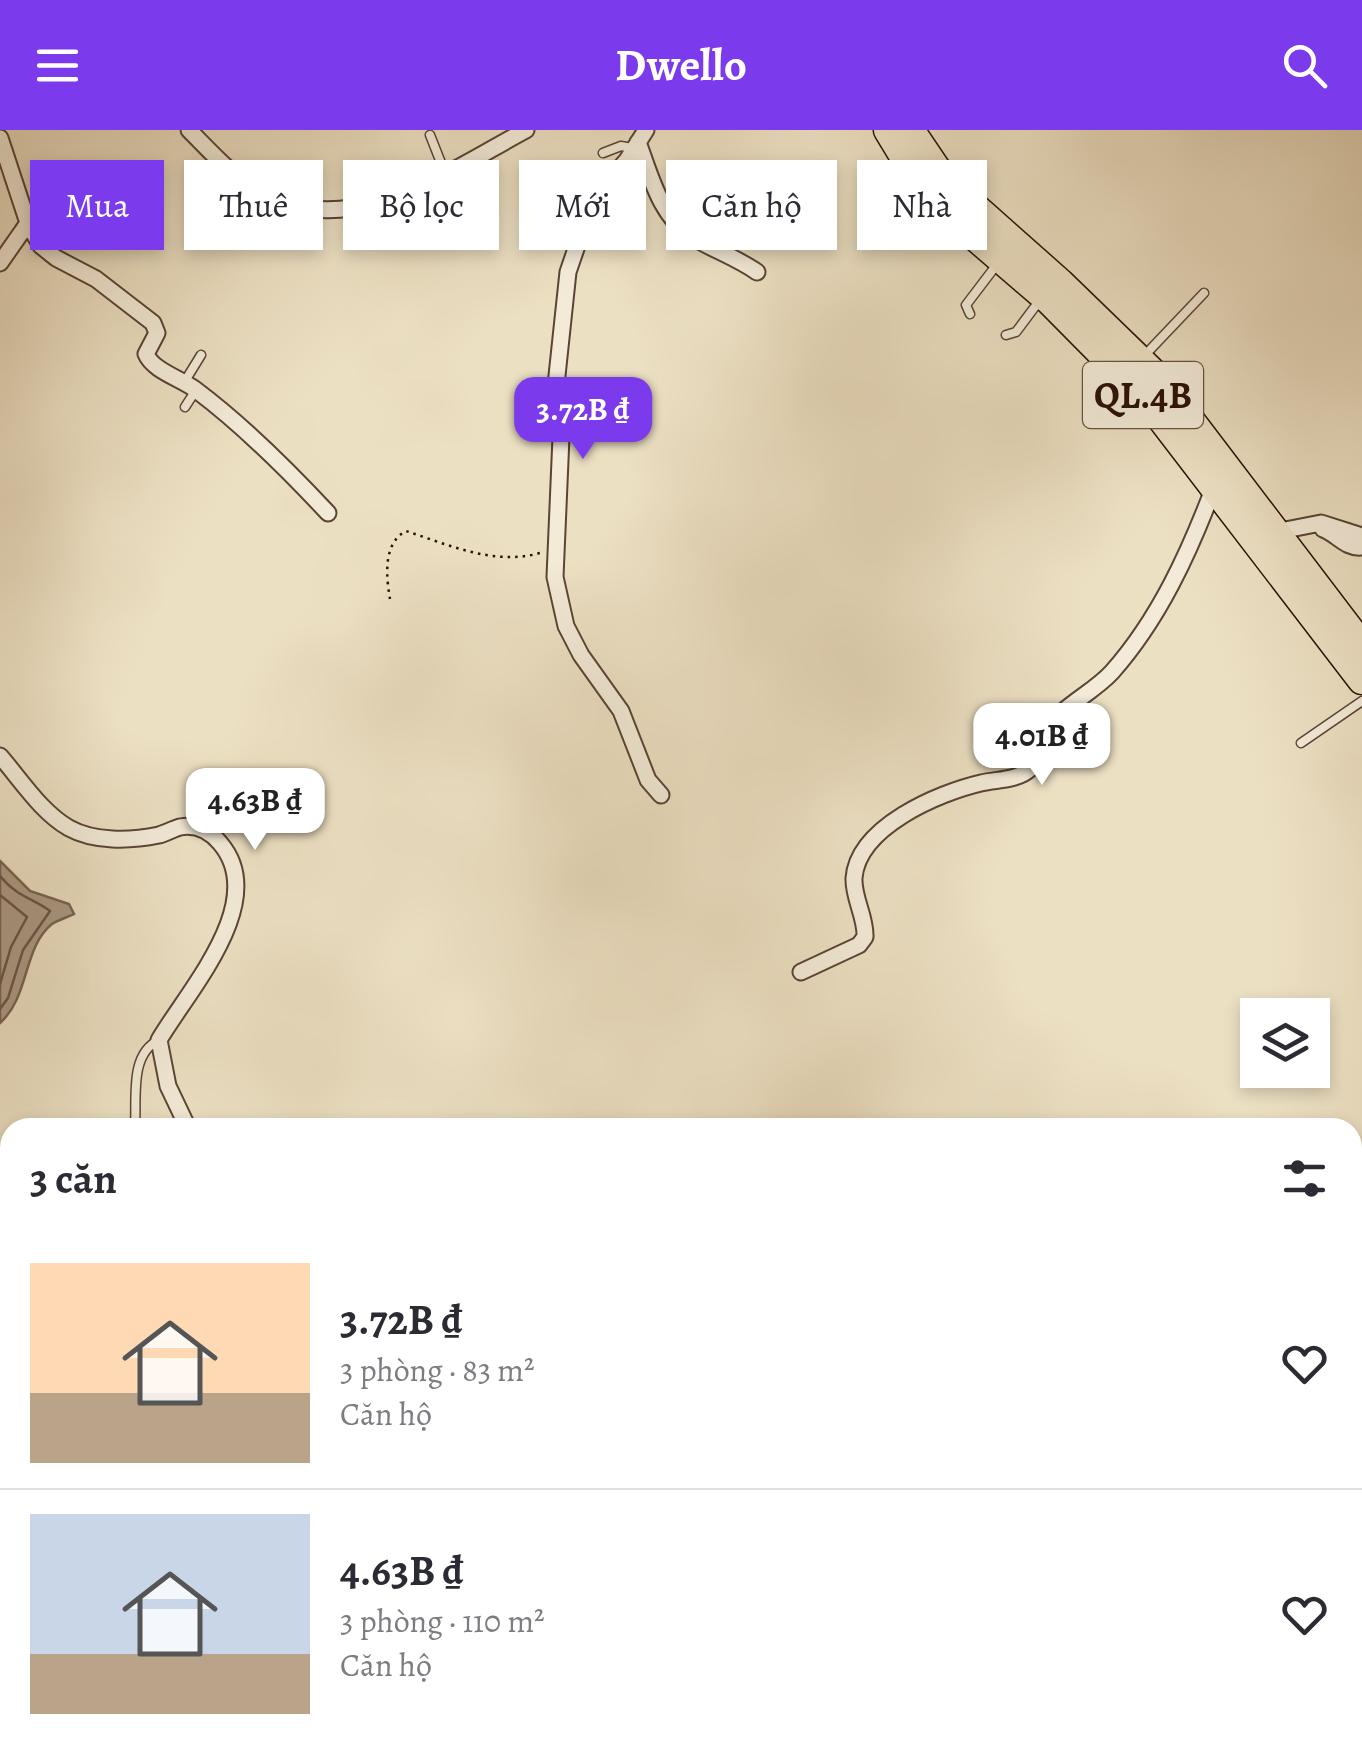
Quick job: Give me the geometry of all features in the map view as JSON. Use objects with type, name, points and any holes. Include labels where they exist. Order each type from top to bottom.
[{"type":"highway","name":"QL.4B","points":[[903,132],[928,196],[1132,368],[1158,378],[1362,646]]},
{"type":"highway","name":"QL.4B","points":[[903,132],[943,180],[1060,284],[1132,368],[1145,396],[1362,680]]},
{"type":"street","points":[[189,130],[256,190],[284,204],[311,210],[343,209]]},
{"type":"street","points":[[469,160],[526,130]]},
{"type":"street","points":[[0,138],[28,224],[41,246],[96,279],[153,324],[156,333],[147,358],[191,386],[272,456],[328,513]]},
{"type":"street","points":[[640,140],[660,201],[670,216],[691,237],[757,272]]},
{"type":"street","points":[[640,140],[593,198],[568,272],[556,385],[561,437],[555,577],[566,626],[620,711],[648,780],[661,795]]},
{"type":"street","points":[[0,263],[28,224]]},
{"type":"street","points":[[800,972],[859,945],[866,937],[854,881],[857,861],[880,833],[928,801],[980,783],[1016,778],[1033,766],[1050,726],[1111,673],[1142,632],[1181,570],[1214,487]]},
{"type":"street","points":[[1278,536],[1321,523],[1362,536]]},
{"type":"street","points":[[1278,536],[1323,529],[1334,532],[1345,544],[1362,547]]},
{"type":"street","points":[[0,756],[47,811],[70,829],[99,839],[161,835],[182,826],[201,828],[212,833],[234,858],[235,900],[222,940],[160,1040],[168,1086],[183,1118]]},
{"type":"lane","points":[[430,134],[440,160]]},
{"type":"lane","points":[[604,153],[640,140]]},
{"type":"lane","points":[[970,314],[966,305],[1001,259]]},
{"type":"lane","points":[[1132,368],[1204,293]]},
{"type":"lane","points":[[1006,335],[1016,332],[1044,295]]},
{"type":"lane","points":[[186,407],[202,355]]},
{"type":"lane","points":[[1301,743],[1362,700]]},
{"type":"lane","points":[[136,1118],[139,1057],[146,1046],[160,1040]]},
{"type":"path","points":[[390,599],[386,577],[391,545],[406,531],[462,550],[503,558],[530,556],[556,548]]},
{"type":"water","points":[[0,861],[30,891],[69,904],[74,914],[52,924],[43,934],[17,999],[0,1023]]}]
